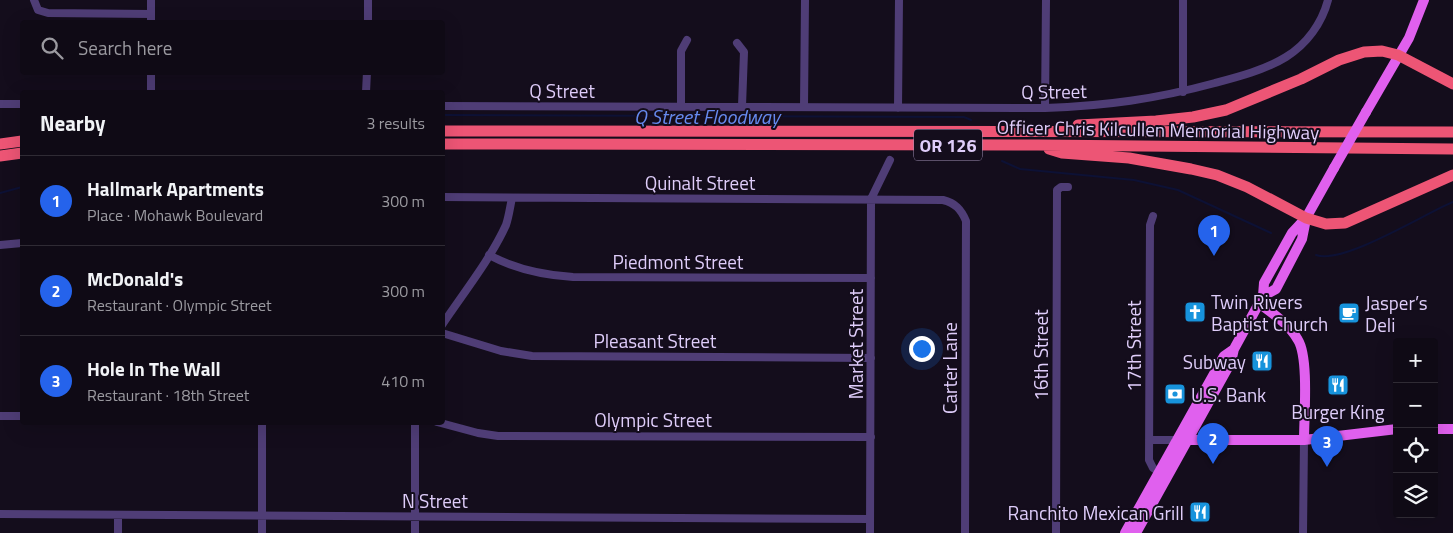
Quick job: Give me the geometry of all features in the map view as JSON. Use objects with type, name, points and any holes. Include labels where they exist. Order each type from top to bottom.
[{"type":"highway","points":[[1049,132],[1067,126],[1156,121],[1193,117],[1226,110],[1301,79],[1339,60],[1364,52],[1398,54],[1453,84]]},
{"type":"highway","name":"Officer Chris Kilcullen Memorial Highway","points":[[445,131],[1453,132]]},
{"type":"highway","points":[[0,144],[20,141]]},
{"type":"highway","name":"Officer Chris Kilcullen Memorial Highway","points":[[445,144],[1038,145],[1453,149]]},
{"type":"highway","points":[[1038,145],[1062,153],[1129,158],[1217,175],[1306,218],[1326,224],[1345,223],[1453,176]]},
{"type":"highway","points":[[0,156],[20,153]]},
{"type":"main road","points":[[1125,533],[1159,472],[1182,440],[1231,362],[1234,349],[1261,300],[1276,289],[1302,239],[1306,218],[1398,54],[1409,38],[1424,0]]},
{"type":"main road","points":[[1261,300],[1287,326],[1299,342],[1304,364],[1304,440]]},
{"type":"main road","points":[[1438,429],[1453,429]]},
{"type":"main road","points":[[1182,440],[1304,440],[1393,430]]},
{"type":"main road","points":[[1136,533],[1182,440]]},
{"type":"street","points":[[34,0],[38,10],[48,13],[151,18],[151,0]]},
{"type":"street","points":[[368,0],[368,20]]},
{"type":"street","points":[[804,107],[805,0]]},
{"type":"street","points":[[898,108],[899,0]]},
{"type":"street","points":[[1045,108],[1046,0]]},
{"type":"street","points":[[1183,0],[1183,92]]},
{"type":"street","name":"Q Street","points":[[445,106],[1045,108],[1113,105],[1183,92],[1230,79],[1286,57],[1313,32],[1322,18],[1328,0]]},
{"type":"street","points":[[681,107],[680,51],[687,40]]},
{"type":"street","points":[[737,43],[744,52],[742,106]]},
{"type":"street","points":[[151,75],[151,90]]},
{"type":"street","points":[[366,90],[367,75]]},
{"type":"street","points":[[0,104],[20,104]]},
{"type":"street","name":"Market Street","points":[[870,533],[871,199],[890,160]]},
{"type":"street","name":"16th Street","points":[[1056,533],[1057,190],[1061,187],[1068,187]]},
{"type":"street","name":"Quinalt Street","points":[[445,198],[871,199],[943,200],[956,205]]},
{"type":"street","points":[[445,320],[506,224],[512,198]]},
{"type":"street","name":"Carter Lane","points":[[956,205],[962,211],[966,221],[965,533]]},
{"type":"street","name":"17th Street","points":[[1153,216],[1150,225],[1149,440],[1150,463],[1159,472]]},
{"type":"street","points":[[0,245],[20,243]]},
{"type":"street","name":"Piedmont Street","points":[[488,255],[524,269],[547,275],[573,277],[871,278]]},
{"type":"street","name":"Pleasant Street","points":[[445,334],[501,351],[532,356],[871,358]]},
{"type":"street","points":[[0,416],[20,416]]},
{"type":"street","name":"Olympic Street","points":[[445,424],[478,433],[498,436],[871,437]]},
{"type":"street","points":[[262,425],[262,533]]},
{"type":"street","points":[[415,425],[415,533]]},
{"type":"street","points":[[1149,440],[1182,440]]},
{"type":"street","points":[[1303,533],[1304,440]]},
{"type":"street","name":"N Street","points":[[0,514],[870,519]]},
{"type":"street","points":[[118,515],[118,533]]},
{"type":"waterway","name":"Q Street Floodway","points":[[445,115],[964,117],[971,120]]},
{"type":"waterway","name":"Q Street Floodway","points":[[1002,161],[1020,169],[1134,180],[1178,190],[1271,233]]},
{"type":"waterway","name":"Q Street Floodway","points":[[0,193],[20,188]]},
{"type":"waterway","name":"Q Street Floodway","points":[[1316,255],[1328,256],[1345,253],[1364,246],[1453,202]]},
{"type":"place","name":"Hallmark Apartments","points":[[1214,256]]},
{"type":"place","name":"Twin Rivers Baptist Church","points":[[1195,312]]},
{"type":"place","name":"Jasper’s Deli","points":[[1349,313]]},
{"type":"place","name":"Subway","points":[[1262,361]]},
{"type":"place","name":"Burger King","points":[[1338,385]]},
{"type":"place","name":"U.S. Bank","points":[[1175,394]]},
{"type":"place","name":"McDonald's","points":[[1213,464]]},
{"type":"place","name":"Hole In The Wall","points":[[1327,467]]},
{"type":"place","name":"Ranchito Mexican Grill","points":[[1200,512]]}]
